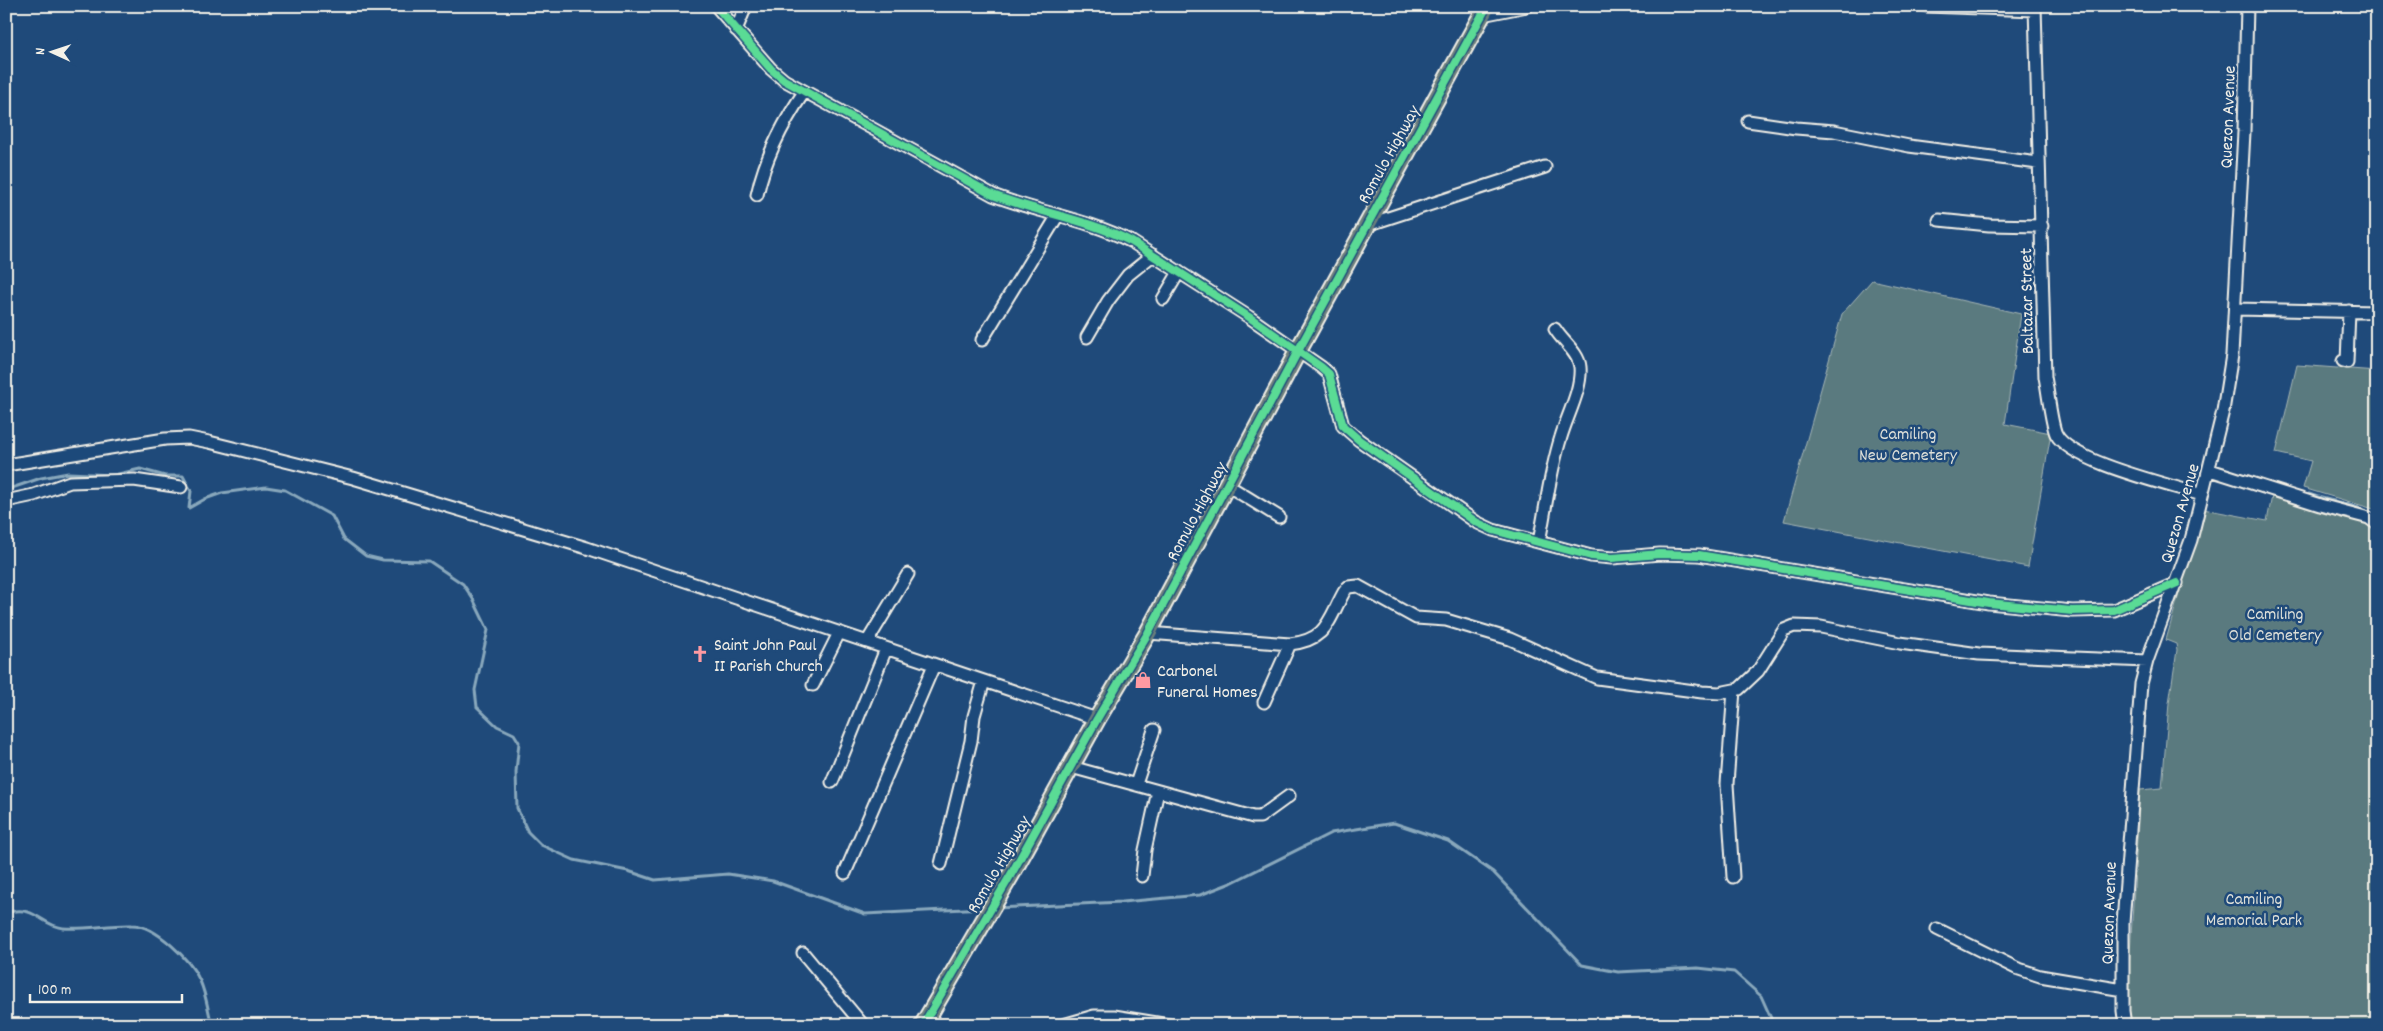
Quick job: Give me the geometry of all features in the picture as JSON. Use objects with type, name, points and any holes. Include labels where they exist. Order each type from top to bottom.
[{"type":"highway","name":"Romulo Highway","points":[[923,1025],[1148,633],[1298,351],[1484,11]]},
{"type":"street","points":[[716,6],[776,75],[804,92],[993,195],[1114,232],[1153,255],[1298,351],[1329,374],[1344,426],[1359,440],[1476,522],[1493,530],[1591,556],[1612,558],[1660,554],[1699,555],[1989,603],[2072,611],[2114,610],[2177,583]]},
{"type":"street","points":[[736,30],[746,6]]},
{"type":"street","points":[[1484,11],[1527,6]]},
{"type":"street","points":[[1926,6],[2035,8]]},
{"type":"street","name":"Quezon Avenue","points":[[2126,1025],[2123,990],[2124,923],[2141,684],[2147,661],[2177,583],[2191,540],[2224,411],[2232,356],[2236,309],[2247,6]]},
{"type":"street","name":"Baltazar Street","points":[[2035,8],[2045,377],[2056,434],[2070,448],[2091,460],[2202,495]]},
{"type":"street","points":[[757,195],[762,174],[791,112],[804,92]]},
{"type":"street","points":[[1748,121],[1834,131],[1909,146],[2038,163]]},
{"type":"street","points":[[1367,225],[1545,167]]},
{"type":"street","points":[[982,340],[1058,215]]},
{"type":"street","points":[[1939,220],[1988,225],[2042,226]]},
{"type":"street","points":[[1087,337],[1108,301],[1128,275],[1153,255]]},
{"type":"street","points":[[1163,299],[1179,272]]},
{"type":"street","points":[[2236,309],[2377,312]]},
{"type":"street","points":[[2343,361],[2347,362],[2349,311]]},
{"type":"street","points":[[1539,542],[1557,452],[1577,388],[1580,367],[1578,358],[1562,341],[1555,330]]},
{"type":"street","points":[[6,465],[165,439],[189,438],[209,442],[353,478],[587,548],[1097,719]]},
{"type":"street","points":[[2210,470],[2320,505],[2369,518],[2377,524]]},
{"type":"street","points":[[6,501],[34,495],[70,482],[134,480],[181,487]]},
{"type":"street","points":[[1227,484],[1279,517]]},
{"type":"street","points":[[866,642],[908,574]]},
{"type":"street","points":[[1148,633],[1290,644],[1307,642],[1322,631],[1348,587],[1358,586],[1416,618],[1446,620],[1510,640],[1598,678],[1702,692],[1720,693],[1738,689],[1758,671],[1784,630],[1794,626],[1821,627],[1900,643],[1979,654],[2147,661]]},
{"type":"street","points":[[813,685],[838,633]]},
{"type":"street","points":[[1264,702],[1290,644]]},
{"type":"street","points":[[832,782],[886,649]]},
{"type":"street","points":[[846,873],[934,665]]},
{"type":"street","points":[[941,864],[971,741],[974,716],[984,682]]},
{"type":"street","points":[[1732,877],[1727,784],[1734,690]]},
{"type":"street","points":[[1136,784],[1154,730]]},
{"type":"street","points":[[1071,767],[1253,817],[1260,817],[1289,796]]},
{"type":"street","points":[[1142,876],[1145,850],[1158,791]]},
{"type":"street","points":[[1937,929],[2016,968],[2040,976],[2123,990]]},
{"type":"street","points":[[803,953],[863,1025]]},
{"type":"street","points":[[1063,1025],[1094,1016],[1114,1016],[1169,1025]]},
{"type":"green space","name":"Camiling New Cemetery","points":[[1872,280],[2021,314],[2005,424],[2051,433],[2028,567],[1784,521],[1842,314]]},
{"type":"green space","points":[[2297,365],[2377,371],[2377,510],[2303,488],[2311,461],[2276,453]]},
{"type":"green space","points":[[2272,496],[2367,521],[2377,529],[2377,1025],[2130,1025],[2127,1002],[2140,790],[2162,788],[2169,703],[2177,650],[2176,644],[2166,640],[2203,509],[2267,521]]},
{"type":"waterway","points":[[6,490],[41,478],[68,473],[114,475],[140,469],[165,476],[183,476],[191,491],[189,508],[205,499],[222,493],[266,487],[285,490],[332,516],[344,539],[366,556],[383,560],[429,561],[463,584],[473,599],[488,630],[475,690],[477,707],[497,726],[514,734],[519,742],[516,772],[517,808],[528,832],[541,845],[574,860],[628,871],[655,880],[728,874],[773,881],[865,914],[985,908]]},
{"type":"waterway","points":[[2309,494],[2363,509],[2370,513]]},
{"type":"waterway","points":[[996,908],[1122,902],[1200,895],[1231,883],[1331,833],[1394,823],[1448,841],[1493,872],[1582,965],[1618,972],[1698,968],[1734,972],[1761,996],[1774,1025]]},
{"type":"waterway","points":[[6,913],[24,911],[38,916],[49,924],[63,928],[132,925],[151,931],[171,945],[189,963],[204,991],[212,1025]]},
{"type":"cycle path","points":[[716,6],[771,69],[784,80],[993,195],[1098,227],[1132,242],[1249,317],[1329,374],[1343,426],[1359,440],[1476,522],[1493,530],[1591,556],[1612,558],[1660,554],[1699,555],[1989,603],[2072,611],[2114,610],[2177,583]]},
{"type":"cycle path","points":[[923,1025],[1148,633],[1298,351],[1487,6]]},
{"type":"place","name":"Saint John Paul II Parish Church","points":[[700,654]]},
{"type":"place","name":"Carbonel Funeral Homes","points":[[1143,680]]},
{"type":"park label","name":"Camiling Old Cemetery","points":[[2275,623]]},
{"type":"park label","name":"Camiling Memorial Park","points":[[2254,908]]}]
